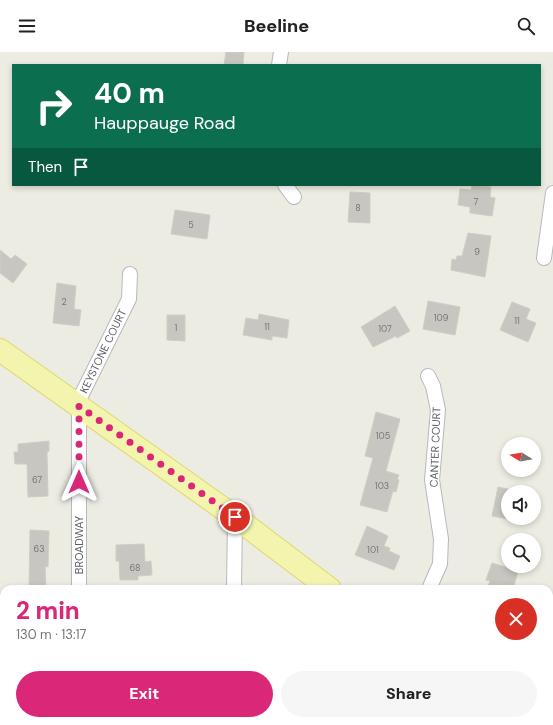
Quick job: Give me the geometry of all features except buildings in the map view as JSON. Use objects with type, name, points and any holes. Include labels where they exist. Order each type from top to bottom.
[{"type":"main road","points":[[0,350],[235,517],[325,585]]},
{"type":"street","points":[[279,64],[280,52]]},
{"type":"street","points":[[286,186],[294,197]]},
{"type":"street","points":[[544,258],[553,193]]},
{"type":"street","name":"KEYSTONE COURT","points":[[78,405],[129,299],[130,274]]},
{"type":"street","name":"CANTER COURT","points":[[428,376],[433,386],[438,410],[432,480],[441,539],[440,564],[430,585]]},
{"type":"street","name":"BROADWAY","points":[[78,405],[79,585]]},
{"type":"street","points":[[234,585],[235,517]]},
{"type":"route","points":[[79,482],[79,406],[235,517]]}]
